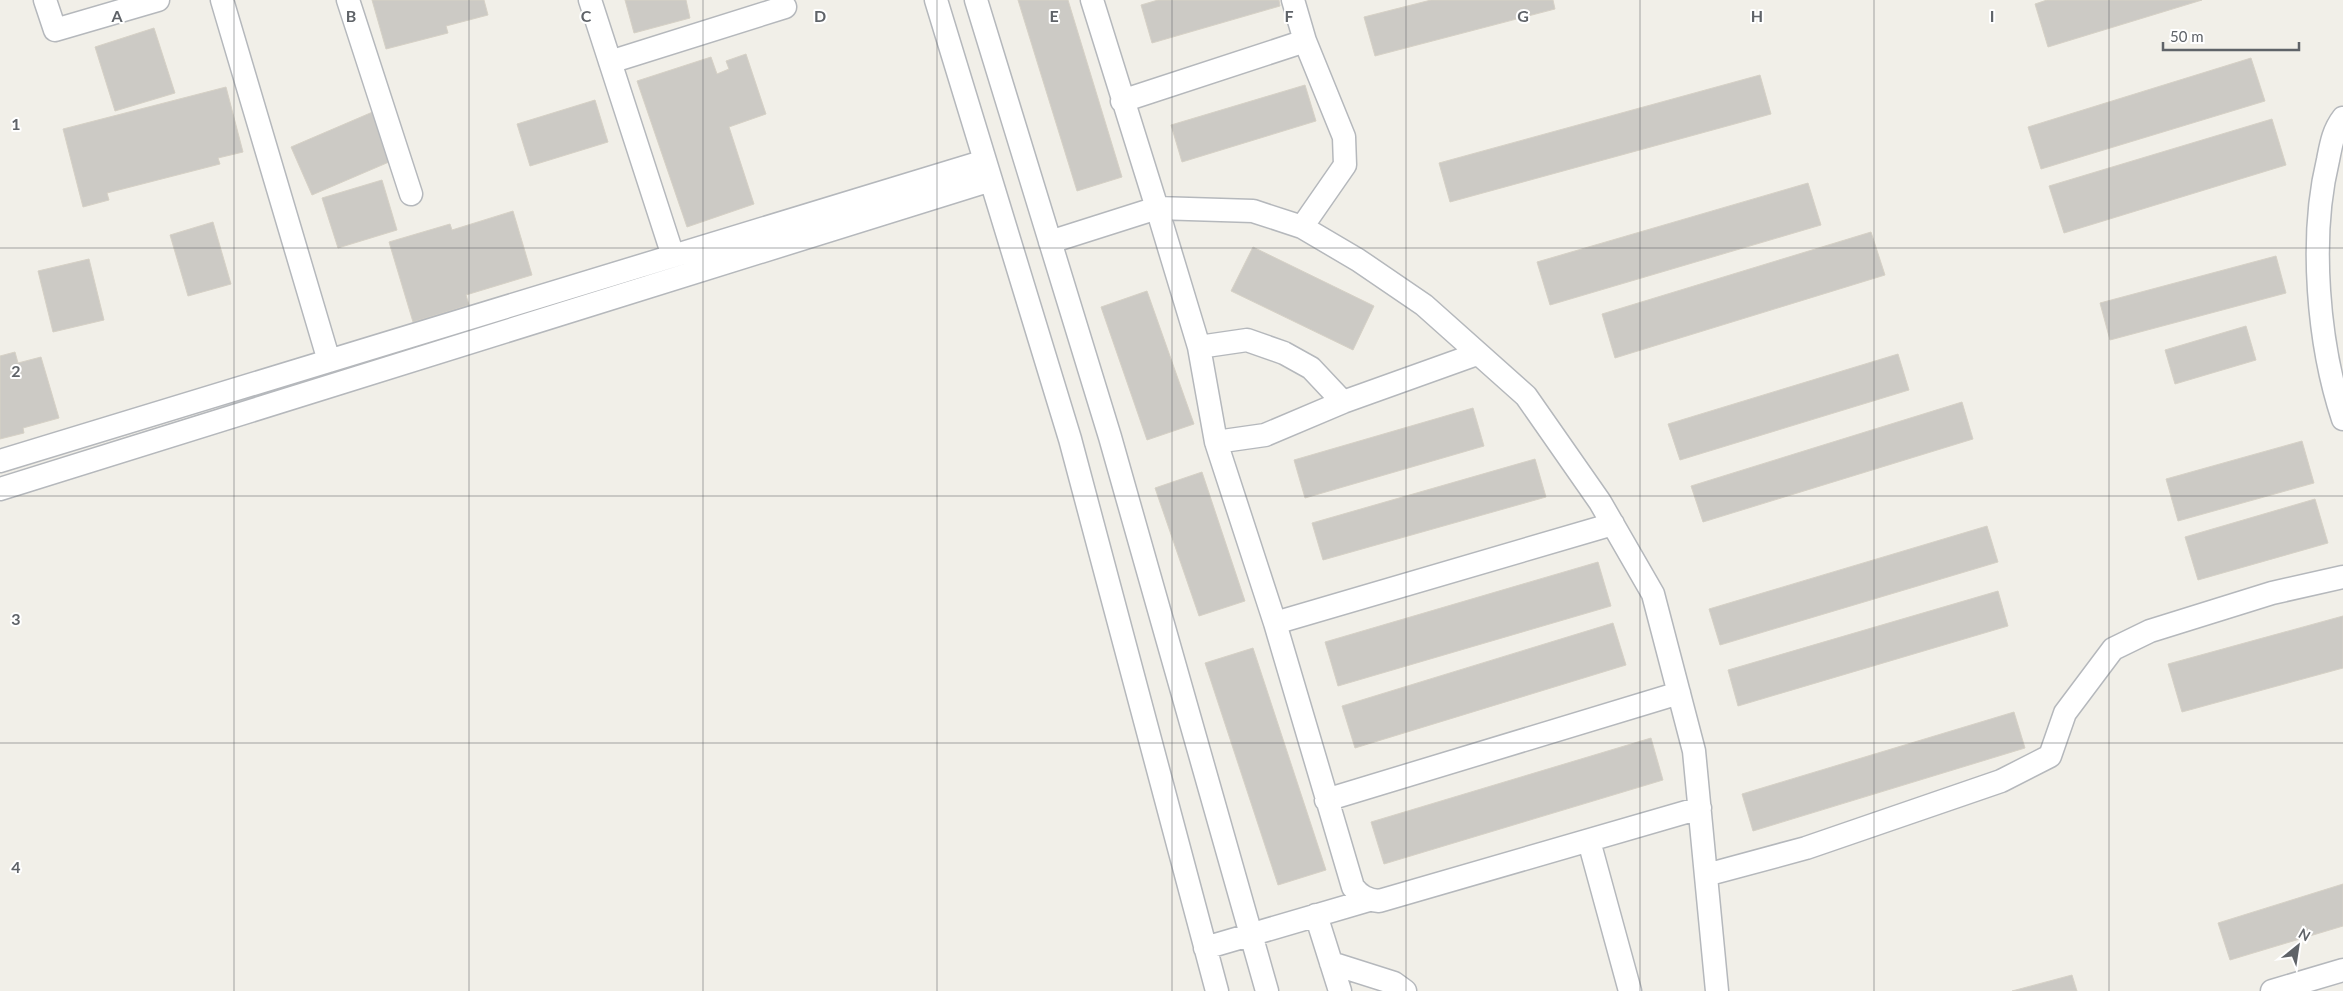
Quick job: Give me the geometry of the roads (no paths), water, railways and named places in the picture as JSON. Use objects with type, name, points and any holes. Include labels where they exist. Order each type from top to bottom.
[{"type":"street","points":[[45,0],[55,30],[158,0]]},
{"type":"street","points":[[222,0],[329,361]]},
{"type":"street","points":[[348,0],[411,194]]},
{"type":"street","points":[[590,0],[673,256]]},
{"type":"street","points":[[936,0],[1070,439],[1217,991]]},
{"type":"street","points":[[976,0],[1110,437],[1267,991]]},
{"type":"street","points":[[1092,0],[1198,347],[1216,442],[1275,623],[1326,800],[1353,887],[1369,900]]},
{"type":"street","points":[[1293,0],[1305,41],[1344,137],[1345,165],[1302,228]]},
{"type":"street","points":[[610,62],[785,7]]},
{"type":"street","points":[[1122,101],[1305,41]]},
{"type":"street","points":[[2343,118],[2335,128],[2321,189],[2318,284],[2332,388],[2343,420]]},
{"type":"street","points":[[0,461],[673,256],[988,170]]},
{"type":"street","points":[[0,489],[988,170]]},
{"type":"street","points":[[1050,242],[1156,208],[1253,211],[1302,228],[1358,260],[1424,305],[1526,396],[1600,502],[1653,594],[1694,751],[1718,991]]},
{"type":"street","points":[[1198,347],[1247,340],[1284,353],[1311,368],[1343,402]]},
{"type":"street","points":[[1216,442],[1265,435],[1343,402],[1477,354]]},
{"type":"street","points":[[1275,623],[1612,524]]},
{"type":"street","points":[[1706,875],[1806,848],[2001,781],[2050,756],[2065,713],[2113,649],[2150,631],[2262,596],[2343,577]]},
{"type":"street","points":[[1326,800],[1679,693]]},
{"type":"street","points":[[1206,948],[1369,900],[1379,900],[1700,808]]},
{"type":"street","points":[[1589,841],[1630,991]]},
{"type":"street","points":[[1316,916],[1340,991]]},
{"type":"street","points":[[1331,963],[1394,983],[1405,991]]},
{"type":"street","points":[[2272,991],[2343,970]]}]
